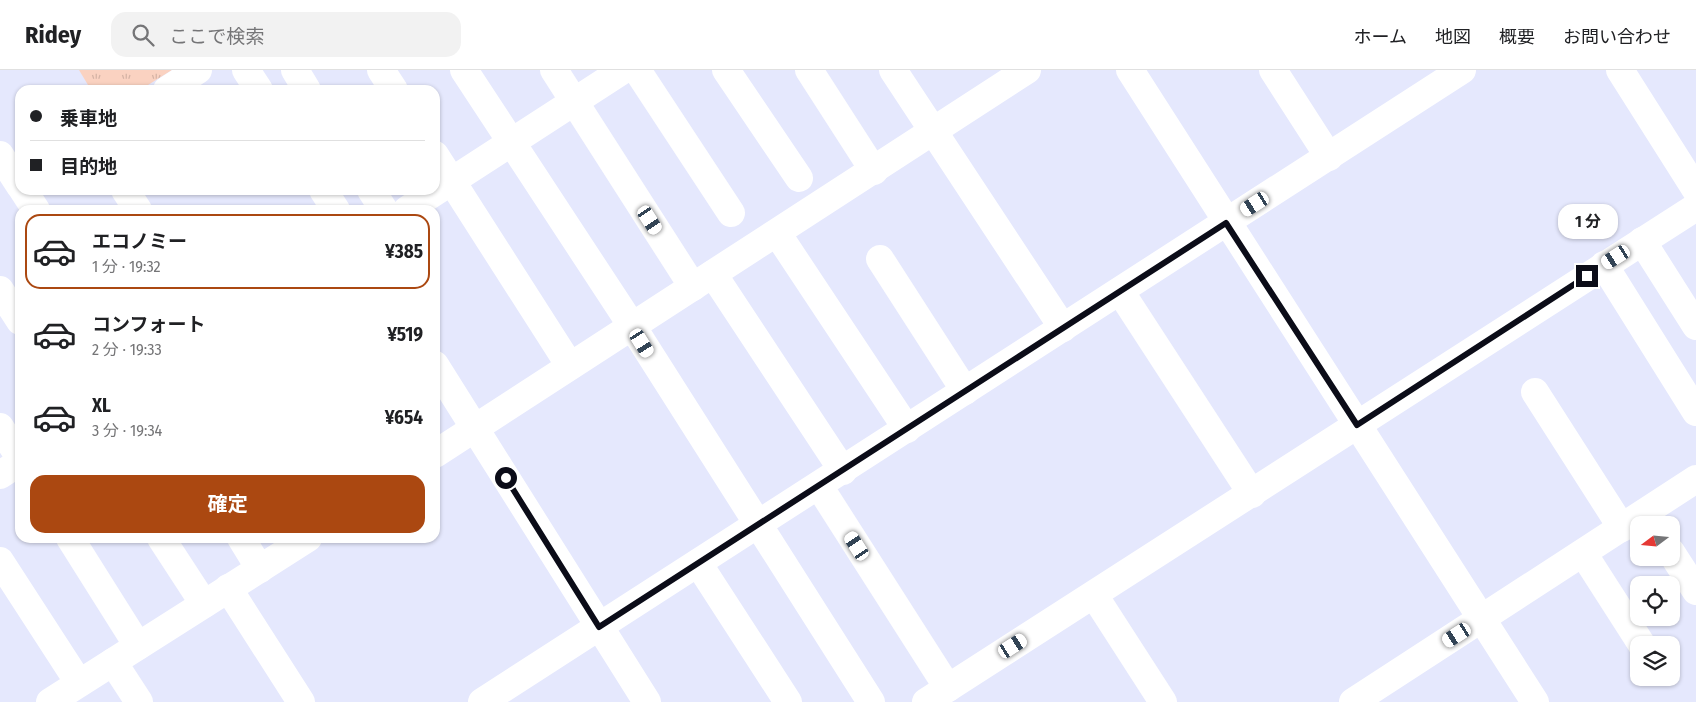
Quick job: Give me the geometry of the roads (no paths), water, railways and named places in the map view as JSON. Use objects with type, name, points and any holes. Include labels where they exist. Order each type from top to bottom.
[{"type":"street","points":[[175,85],[198,70]]},
{"type":"street","points":[[246,70],[256,85]]},
{"type":"street","points":[[295,70],[304,85]]},
{"type":"street","points":[[381,70],[391,85]]},
{"type":"street","points":[[464,70],[632,326],[872,702]]},
{"type":"street","points":[[554,70],[574,102],[843,471]]},
{"type":"street","points":[[440,189],[623,70]]},
{"type":"street","points":[[637,70],[731,213]]},
{"type":"street","points":[[726,70],[799,178]]},
{"type":"street","points":[[809,70],[874,171]]},
{"type":"street","points":[[893,70],[1063,328]]},
{"type":"street","points":[[440,451],[874,171],[1027,70]]},
{"type":"street","points":[[1130,70],[1226,223],[1535,702]]},
{"type":"street","points":[[1273,70],[1329,157]]},
{"type":"street","points":[[482,702],[757,524],[843,471],[1462,70]]},
{"type":"street","points":[[1620,70],[1696,190]]},
{"type":"street","points":[[0,155],[15,178]]},
{"type":"street","points":[[440,163],[570,366]]},
{"type":"street","points":[[0,198],[15,188]]},
{"type":"street","points":[[415,205],[430,195]]},
{"type":"street","points":[[819,486],[937,695],[1696,207]]},
{"type":"street","points":[[777,233],[907,429]]},
{"type":"street","points":[[1642,241],[1696,326]]},
{"type":"street","points":[[880,259],[965,391]]},
{"type":"street","points":[[1604,265],[1696,412]]},
{"type":"street","points":[[0,290],[15,313]]},
{"type":"street","points":[[1120,291],[1252,494]]},
{"type":"street","points":[[440,373],[647,702]]},
{"type":"street","points":[[1535,392],[1622,528]]},
{"type":"street","points":[[0,427],[15,450]]},
{"type":"street","points":[[0,475],[15,465]]},
{"type":"street","points":[[1653,516],[1696,479]]},
{"type":"street","points":[[1353,702],[1622,528],[1630,525]]},
{"type":"street","points":[[73,543],[138,646]]},
{"type":"street","points":[[164,543],[204,604]]},
{"type":"street","points":[[244,543],[260,569]]},
{"type":"street","points":[[50,702],[300,543]]},
{"type":"street","points":[[1583,553],[1636,636]]},
{"type":"street","points":[[0,562],[78,683]]},
{"type":"street","points":[[698,563],[788,702]]},
{"type":"street","points":[[1680,566],[1696,591]]},
{"type":"street","points":[[228,588],[301,702]]},
{"type":"street","points":[[1094,595],[1163,702]]},
{"type":"street","points":[[113,662],[139,702]]}]
